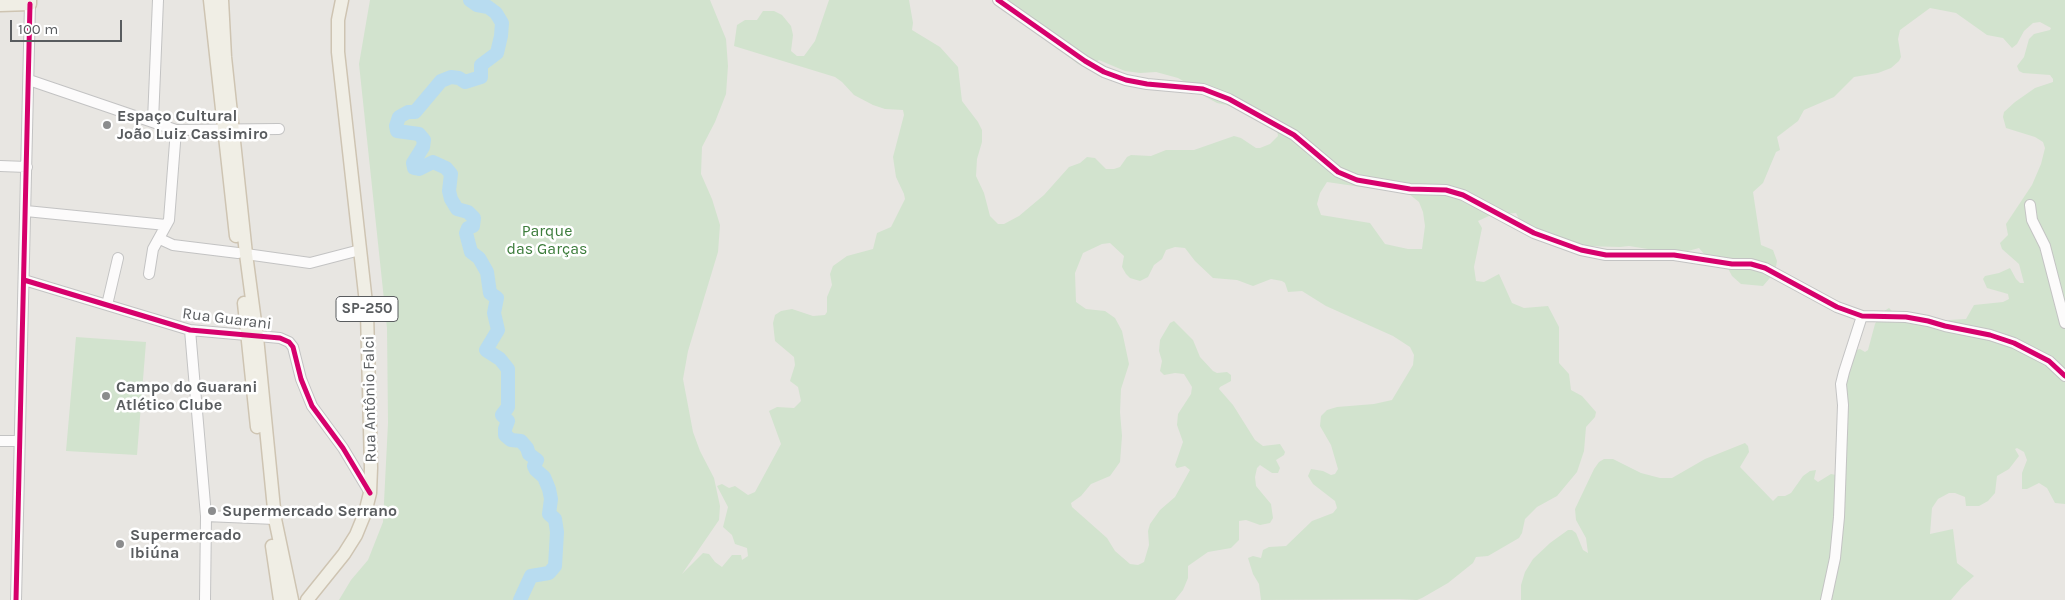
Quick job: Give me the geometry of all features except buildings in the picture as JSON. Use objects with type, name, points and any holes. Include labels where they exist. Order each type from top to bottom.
[{"type":"main road","points":[[210,0],[220,58],[229,130],[272,519],[287,597],[299,594],[310,596]]},
{"type":"main road","points":[[220,58],[222,0]]},
{"type":"main road","name":"Rua Antônio Falci","points":[[310,596],[344,554],[356,535],[365,513],[370,493],[367,312],[338,52],[338,20],[342,0]]},
{"type":"main road","points":[[0,5],[30,2]]},
{"type":"street","points":[[153,121],[158,0]]},
{"type":"street","points":[[998,0],[1085,61],[1104,72],[1126,80],[1147,84],[1203,90],[1229,99],[1294,135],[1338,172],[1357,180],[1410,189],[1446,190],[1463,195],[1534,233],[1582,250],[1606,255],[1674,256],[1732,264],[1751,264],[1765,268],[1837,307],[1862,316],[1906,317],[1990,335],[2014,343],[2049,361],[2065,376]]},
{"type":"street","points":[[18,598],[19,441],[30,2]]},
{"type":"street","points":[[28,80],[176,130],[279,129]]},
{"type":"street","points":[[149,274],[153,249],[160,239],[171,209],[176,130]]},
{"type":"street","points":[[0,166],[27,167]]},
{"type":"street","points":[[2030,205],[2032,220],[2045,246],[2065,323]]},
{"type":"street","points":[[26,211],[166,225]]},
{"type":"street","points":[[160,239],[174,245],[310,263],[360,250]]},
{"type":"street","points":[[108,305],[118,258]]},
{"type":"street","name":"Rua Guarani","points":[[24,280],[190,330],[280,338],[289,342],[293,347],[301,379],[312,406],[343,448],[370,493]]},
{"type":"street","points":[[1826,600],[1835,558],[1839,517],[1843,405],[1841,384],[1862,316]]},
{"type":"street","points":[[190,330],[206,516],[204,600]]},
{"type":"street","points":[[0,441],[19,441]]},
{"type":"street","points":[[206,516],[272,519]]},
{"type":"green space","name":"Parque das Garças","points":[[370,0],[710,0],[726,39],[728,66],[726,94],[715,122],[702,147],[701,174],[712,199],[720,225],[718,252],[688,351],[683,379],[693,432],[700,451],[714,478],[720,506],[719,520],[682,574],[703,553],[709,554],[722,567],[732,555],[741,555],[742,560],[748,556],[747,548],[735,544],[732,535],[723,527],[728,507],[717,486],[722,484],[729,488],[735,486],[748,495],[755,492],[781,444],[769,411],[777,407],[794,408],[801,401],[798,387],[790,381],[795,365],[794,357],[775,341],[773,323],[775,315],[781,311],[792,309],[813,316],[825,315],[827,312],[827,297],[832,285],[830,274],[833,266],[847,256],[873,249],[877,233],[891,227],[905,199],[896,177],[893,157],[904,115],[903,110],[885,109],[873,105],[854,95],[835,77],[734,46],[737,25],[745,20],[757,20],[763,11],[774,11],[782,15],[791,26],[793,35],[791,51],[797,56],[804,56],[815,41],[829,0],[909,0],[913,23],[912,30],[940,47],[958,67],[962,101],[982,130],[982,142],[977,159],[976,176],[984,193],[990,216],[998,224],[1004,224],[1019,216],[1044,195],[1069,167],[1080,163],[1087,157],[1095,158],[1106,169],[1114,169],[1120,167],[1127,157],[1131,155],[1151,156],[1166,150],[1194,150],[1234,136],[1241,138],[1256,148],[1260,148],[1270,144],[1278,136],[1277,130],[1236,107],[1217,103],[1193,90],[1178,78],[1156,72],[1140,73],[1125,71],[1099,60],[1097,62],[1099,68],[1090,69],[1078,64],[1001,0],[2065,0],[2065,504],[2055,503],[2047,488],[2039,483],[2027,489],[2022,489],[2022,473],[2027,460],[2024,452],[2017,448],[2015,449],[2019,456],[2009,469],[1997,476],[1995,493],[1988,501],[1979,506],[1966,506],[1965,497],[1955,493],[1949,493],[1938,499],[1932,508],[1930,534],[1953,529],[1957,563],[1974,576],[1951,600],[1521,600],[1521,585],[1525,572],[1533,559],[1568,530],[1576,533],[1583,550],[1588,553],[1586,538],[1576,520],[1575,509],[1599,462],[1604,459],[1613,459],[1641,473],[1660,478],[1672,478],[1705,459],[1745,443],[1748,446],[1749,452],[1740,467],[1773,501],[1778,496],[1785,496],[1791,493],[1803,476],[1810,471],[1816,470],[1814,479],[1818,482],[1831,474],[1841,476],[1846,379],[1856,350],[1860,349],[1865,352],[1868,350],[1875,324],[1881,313],[1889,308],[1896,315],[1942,324],[1949,320],[1966,319],[1974,305],[2003,302],[2009,299],[2008,294],[1987,288],[1983,279],[1985,276],[2010,268],[2016,279],[2020,283],[2024,283],[2019,264],[2002,249],[2000,243],[2008,235],[2006,224],[2032,185],[2041,164],[2045,148],[2043,142],[2035,137],[2006,128],[2003,117],[2004,112],[2015,102],[2035,88],[2053,82],[2050,75],[2023,73],[2019,71],[2017,66],[2024,57],[2029,39],[2034,34],[2050,30],[2051,28],[2040,22],[2033,23],[2024,31],[2017,44],[2012,48],[2003,38],[1987,35],[1956,13],[1930,8],[1900,30],[1898,39],[1901,57],[1891,68],[1878,73],[1854,77],[1834,97],[1804,110],[1798,121],[1777,137],[1780,150],[1776,152],[1763,183],[1753,192],[1761,245],[1773,250],[1777,261],[1775,272],[1763,286],[1741,284],[1732,276],[1723,259],[1712,266],[1699,264],[1699,261],[1705,255],[1699,248],[1688,251],[1629,246],[1584,246],[1556,239],[1519,219],[1516,213],[1491,215],[1478,221],[1482,228],[1474,267],[1476,281],[1484,282],[1499,274],[1512,303],[1524,308],[1548,306],[1559,327],[1559,363],[1569,374],[1571,390],[1582,396],[1596,412],[1595,417],[1586,427],[1584,451],[1577,472],[1557,496],[1537,507],[1525,519],[1519,538],[1488,556],[1476,557],[1473,563],[1448,583],[1417,600],[1261,600],[1259,584],[1253,574],[1248,558],[1253,556],[1261,558],[1263,550],[1269,547],[1286,546],[1312,521],[1333,513],[1337,508],[1335,501],[1313,484],[1308,476],[1311,469],[1323,471],[1331,475],[1335,474],[1338,469],[1331,445],[1320,426],[1321,416],[1327,410],[1337,407],[1374,404],[1392,400],[1413,365],[1414,355],[1410,347],[1393,336],[1326,306],[1302,291],[1288,292],[1285,283],[1282,281],[1271,279],[1253,286],[1237,280],[1213,278],[1195,261],[1185,248],[1175,247],[1166,250],[1162,259],[1154,265],[1148,277],[1140,281],[1130,278],[1122,267],[1124,256],[1110,243],[1102,244],[1083,253],[1075,273],[1076,302],[1086,309],[1105,311],[1115,318],[1122,331],[1129,364],[1121,389],[1122,436],[1120,462],[1110,476],[1091,484],[1081,496],[1071,503],[1072,507],[1107,538],[1115,551],[1130,564],[1138,565],[1144,562],[1149,545],[1148,531],[1150,524],[1160,510],[1175,497],[1190,470],[1185,466],[1177,468],[1175,465],[1183,442],[1177,425],[1178,414],[1191,394],[1192,387],[1184,374],[1164,375],[1160,371],[1162,361],[1159,351],[1160,340],[1170,323],[1174,321],[1193,340],[1200,357],[1213,371],[1217,373],[1227,372],[1231,375],[1231,381],[1219,389],[1233,405],[1255,440],[1263,446],[1280,444],[1285,452],[1284,455],[1276,460],[1280,468],[1278,473],[1272,473],[1260,465],[1257,468],[1255,477],[1256,486],[1271,504],[1273,518],[1270,523],[1260,525],[1246,520],[1239,521],[1239,540],[1231,548],[1208,552],[1188,566],[1188,578],[1183,590],[1175,600],[339,600],[351,580],[368,560],[383,522],[388,423],[387,328],[359,64]],"holes":[[[1327,182],[1409,194],[1419,202],[1423,212],[1425,226],[1422,249],[1408,249],[1385,244],[1370,223],[1321,215],[1317,204],[1320,193]]]},
{"type":"green space","name":"Campo do Guarani Atlético Clube","points":[[76,337],[146,342],[137,455],[66,451]]},
{"type":"waterway","points":[[470,0],[477,5],[488,7],[496,13],[502,23],[497,53],[481,65],[481,77],[465,82],[459,78],[451,77],[441,81],[415,112],[408,112],[399,117],[396,126],[397,131],[419,134],[424,140],[423,147],[413,163],[414,168],[419,169],[433,162],[446,168],[451,174],[449,191],[451,199],[457,209],[468,212],[474,218],[473,226],[468,228],[466,233],[471,252],[479,258],[487,272],[490,293],[497,298],[494,313],[498,330],[486,350],[500,359],[508,369],[508,407],[502,415],[508,421],[505,435],[511,440],[521,441],[529,454],[537,460],[534,466],[544,477],[549,489],[551,499],[549,514],[555,519],[557,532],[555,566],[549,573],[531,576],[520,600]]},
{"type":"cycle path","points":[[998,0],[1085,61],[1104,72],[1126,80],[1147,84],[1203,89],[1229,99],[1294,135],[1338,172],[1357,180],[1410,189],[1446,190],[1463,195],[1534,233],[1581,250],[1606,255],[1674,255],[1732,264],[1751,264],[1765,268],[1837,307],[1862,316],[1906,317],[1990,335],[2014,343],[2049,361],[2065,376]]},
{"type":"cycle path","points":[[16,600],[30,4]]},
{"type":"cycle path","points":[[24,280],[190,330],[280,338],[289,342],[293,347],[301,379],[312,406],[343,448],[370,493]]},
{"type":"place","name":"Espaço Cultural João Luiz Cassimiro","points":[[107,125]]},
{"type":"place","name":"Campo do Guarani Atlético Clube","points":[[106,396]]},
{"type":"place","name":"Supermercado Serrano","points":[[212,511]]},
{"type":"place","name":"Supermercado Ibiúna","points":[[120,544]]}]
